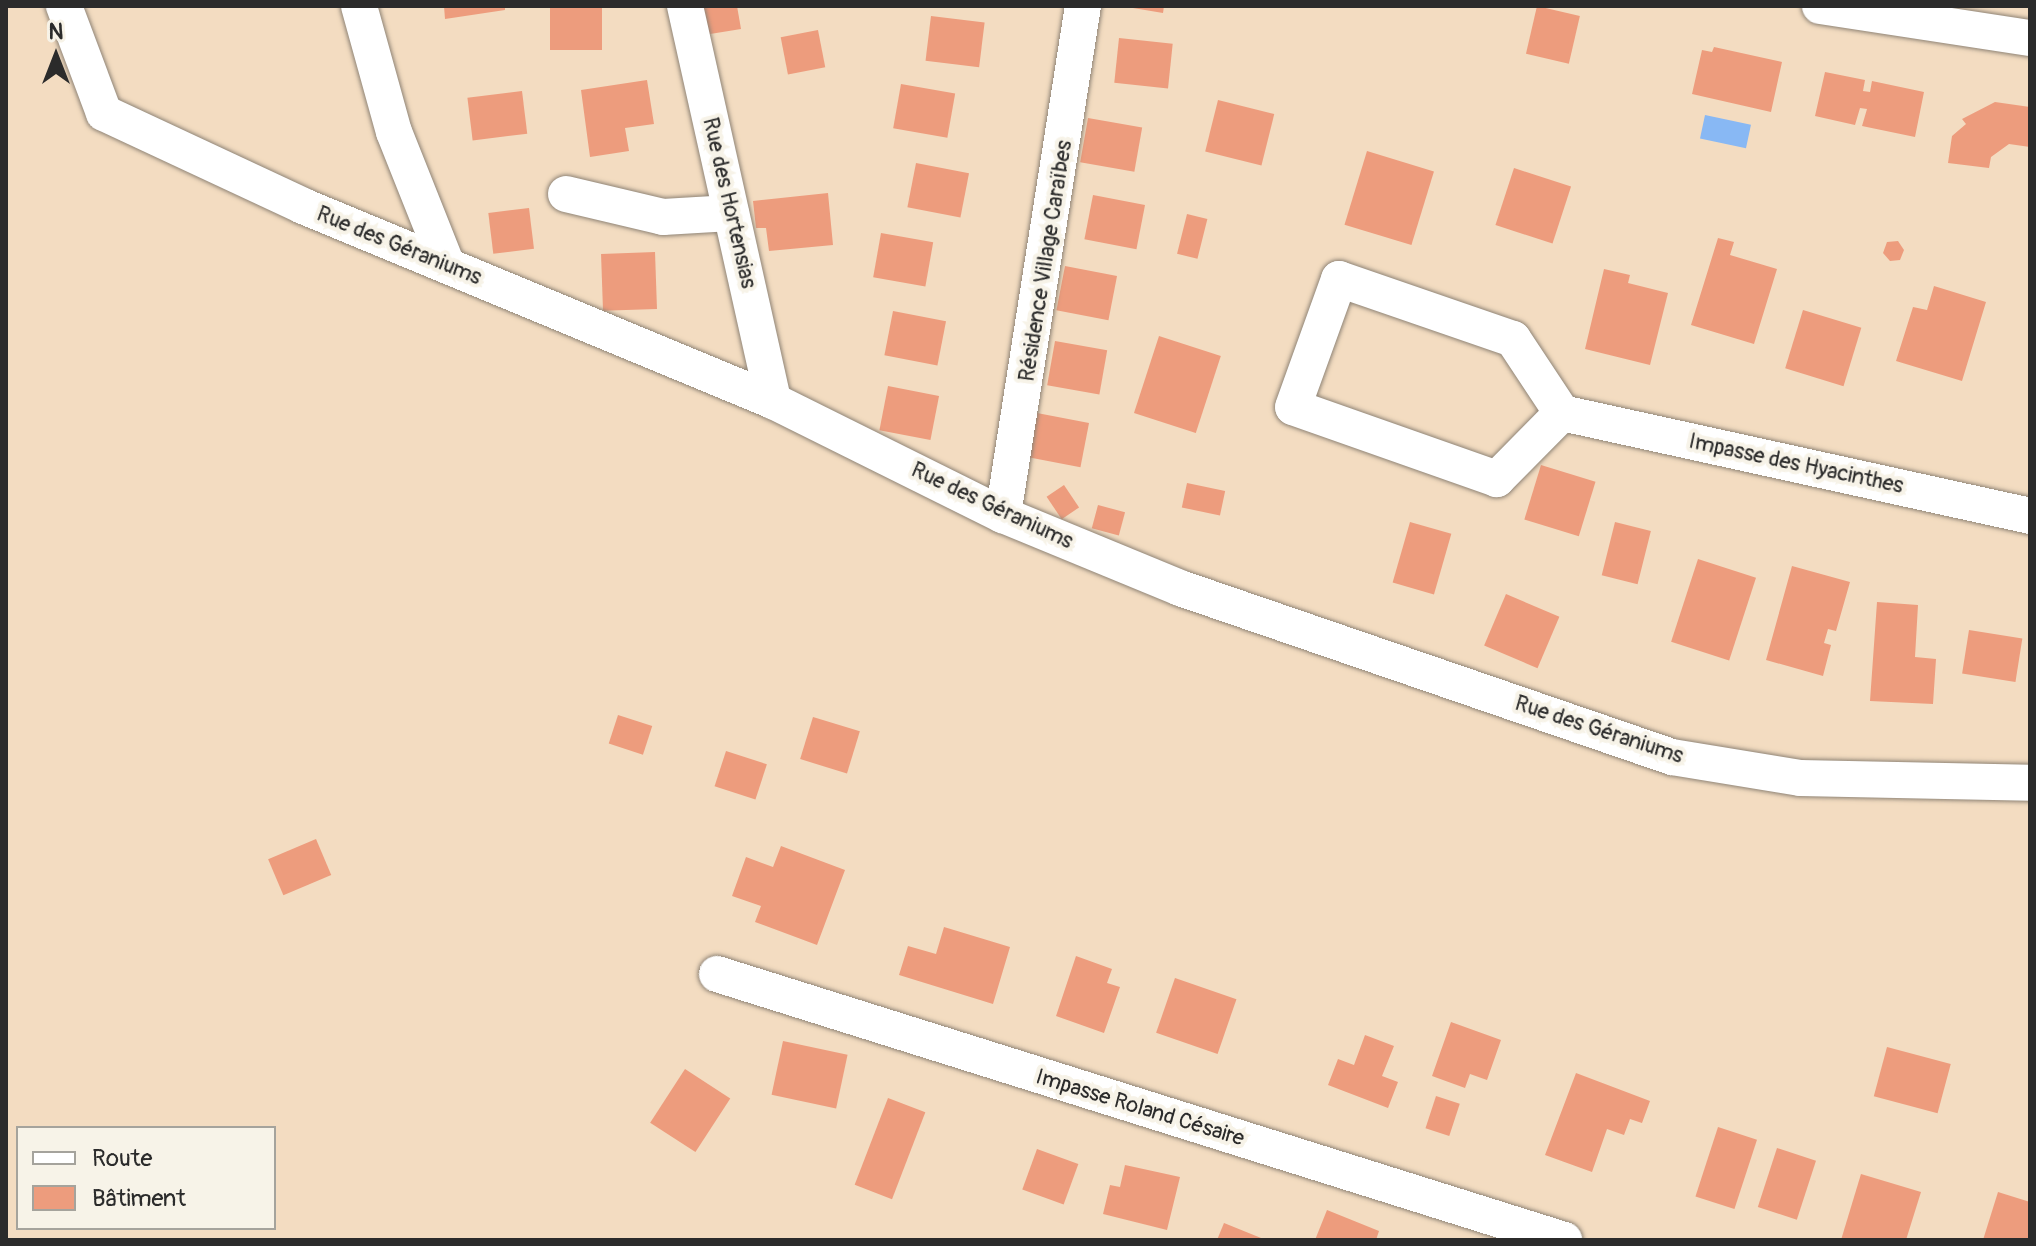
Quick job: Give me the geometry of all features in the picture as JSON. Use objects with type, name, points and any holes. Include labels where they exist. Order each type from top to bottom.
[{"type":"street","name":"Rue des Géraniums","points":[[64,6],[104,113],[303,206],[773,401],[1003,515],[1180,588],[1672,757],[1800,778],[2030,783]]},
{"type":"street","points":[[359,6],[394,132],[447,265]]},
{"type":"street","name":"Rue des Hortensias","points":[[685,6],[773,401]]},
{"type":"street","name":"Résidence Village Caraïbes","points":[[1003,515],[1083,6]]},
{"type":"street","points":[[1820,6],[2030,38]]},
{"type":"street","points":[[566,194],[663,217],[731,213]]},
{"type":"street","points":[[1339,279],[1513,339],[1562,413],[1497,479],[1293,407],[1339,279]]},
{"type":"street","name":"Impasse des Hyacinthes","points":[[1562,413],[2030,516]]},
{"type":"street","name":"Impasse Roland Césaire","points":[[717,974],[1564,1240]]},
{"type":"water","points":[[1705,115],[1751,125],[1746,148],[1700,138]]},
{"type":"building","points":[[444,6],[505,6],[505,10],[445,19]]},
{"type":"building","points":[[550,6],[602,6],[602,50],[550,50]]},
{"type":"building","points":[[700,6],[737,6],[741,29],[704,35]]},
{"type":"building","points":[[1121,6],[1164,6],[1163,13]]},
{"type":"building","points":[[1537,6],[1580,16],[1569,64],[1526,54]]},
{"type":"building","points":[[931,16],[985,23],[979,67],[926,61]]},
{"type":"building","points":[[818,30],[825,67],[788,75],[781,37]]},
{"type":"building","points":[[1119,38],[1173,44],[1168,88],[1114,83]]},
{"type":"building","points":[[1714,47],[1782,62],[1771,112],[1692,94],[1702,50],[1712,52]]},
{"type":"building","points":[[1825,72],[1865,80],[1863,91],[1870,92],[1872,81],[1924,92],[1915,137],[1862,126],[1867,109],[1860,108],[1855,125],[1815,116]]},
{"type":"building","points":[[647,80],[654,124],[625,128],[629,151],[590,157],[581,90]]},
{"type":"building","points":[[901,84],[955,94],[947,138],[893,128]]},
{"type":"building","points":[[522,91],[527,134],[473,140],[467,98]]},
{"type":"building","points":[[1218,100],[1274,114],[1261,165],[1205,151]]},
{"type":"building","points":[[1995,102],[2030,107],[2030,147],[2009,144],[1991,157],[1989,168],[1948,163],[1952,136],[1966,124],[1962,119]]},
{"type":"building","points":[[1088,118],[1142,128],[1134,172],[1080,162]]},
{"type":"building","points":[[1367,151],[1434,171],[1411,245],[1344,225]]},
{"type":"building","points":[[916,163],[969,173],[960,217],[907,207]]},
{"type":"building","points":[[1514,168],[1571,187],[1553,244],[1495,225]]},
{"type":"building","points":[[828,193],[833,245],[769,251],[766,228],[756,228],[753,201]]},
{"type":"building","points":[[1093,195],[1145,205],[1136,249],[1084,239]]},
{"type":"building","points":[[529,208],[534,249],[493,254],[488,213]]},
{"type":"building","points":[[1187,214],[1207,219],[1197,259],[1177,254]]},
{"type":"building","points":[[881,233],[933,242],[925,287],[873,277]]},
{"type":"building","points":[[1718,238],[1734,242],[1730,255],[1777,269],[1754,344],[1691,325]]},
{"type":"building","points":[[1898,241],[1904,250],[1900,260],[1890,261],[1883,253],[1887,242]]},
{"type":"building","points":[[655,252],[657,309],[603,311],[601,254]]},
{"type":"building","points":[[1065,266],[1117,276],[1108,320],[1056,310]]},
{"type":"building","points":[[1604,269],[1630,275],[1628,283],[1668,293],[1650,365],[1585,349]]},
{"type":"building","points":[[1934,286],[1986,302],[1962,381],[1896,361],[1913,307],[1927,310]]},
{"type":"building","points":[[1803,310],[1861,328],[1843,386],[1785,368]]},
{"type":"building","points":[[893,311],[946,321],[937,365],[884,355]]},
{"type":"building","points":[[1159,336],[1221,356],[1196,433],[1134,413]]},
{"type":"building","points":[[1055,341],[1107,350],[1099,395],[1047,385]]},
{"type":"building","points":[[888,386],[939,396],[930,440],[879,430]]},
{"type":"building","points":[[1037,413],[1089,423],[1080,467],[1028,457]]},
{"type":"building","points":[[1541,465],[1596,482],[1579,536],[1524,520]]},
{"type":"building","points":[[1187,483],[1225,491],[1220,516],[1182,507]]},
{"type":"building","points":[[1064,485],[1079,507],[1062,519],[1047,497]]},
{"type":"building","points":[[1098,505],[1125,512],[1119,535],[1092,528]]},
{"type":"building","points":[[1410,522],[1451,534],[1434,594],[1393,583]]},
{"type":"building","points":[[1615,522],[1651,531],[1638,584],[1602,575]]},
{"type":"building","points":[[1698,559],[1756,578],[1729,661],[1671,642]]},
{"type":"building","points":[[1792,566],[1850,582],[1836,631],[1828,629],[1824,643],[1831,645],[1823,676],[1766,660]]},
{"type":"building","points":[[1506,594],[1559,617],[1538,668],[1484,646]]},
{"type":"building","points":[[1877,602],[1918,605],[1915,657],[1936,659],[1933,704],[1870,701]]},
{"type":"building","points":[[1969,630],[2022,638],[2015,682],[1962,673]]},
{"type":"building","points":[[618,715],[652,726],[643,755],[609,744]]},
{"type":"building","points":[[813,717],[860,731],[847,773],[800,759]]},
{"type":"building","points":[[726,751],[767,764],[755,799],[715,786]]},
{"type":"building","points":[[316,839],[331,875],[283,895],[268,859]]},
{"type":"building","points":[[781,846],[845,870],[817,945],[755,922],[761,906],[732,896],[746,857],[773,867]]},
{"type":"building","points":[[944,927],[1010,947],[993,1004],[899,975],[908,946],[936,954]]},
{"type":"building","points":[[1076,956],[1112,969],[1107,983],[1120,987],[1104,1033],[1056,1016]]},
{"type":"building","points":[[1175,978],[1236,999],[1218,1054],[1156,1033]]},
{"type":"building","points":[[1451,1022],[1501,1040],[1487,1080],[1470,1074],[1465,1088],[1432,1076]]},
{"type":"building","points":[[1365,1035],[1394,1046],[1382,1076],[1398,1082],[1388,1108],[1328,1085],[1338,1059],[1354,1065]]},
{"type":"building","points":[[783,1041],[848,1055],[836,1109],[772,1095]]},
{"type":"building","points":[[1887,1047],[1951,1064],[1938,1113],[1874,1096]]},
{"type":"building","points":[[685,1069],[730,1098],[695,1152],[650,1123]]},
{"type":"building","points":[[1576,1073],[1650,1101],[1642,1123],[1630,1119],[1624,1135],[1607,1129],[1592,1172],[1545,1155]]},
{"type":"building","points":[[1436,1096],[1460,1104],[1449,1136],[1425,1128]]},
{"type":"building","points":[[888,1098],[925,1112],[892,1199],[855,1185]]},
{"type":"building","points":[[1718,1127],[1757,1140],[1734,1209],[1695,1196]]},
{"type":"building","points":[[1777,1148],[1816,1161],[1797,1220],[1758,1207]]},
{"type":"building","points":[[1037,1149],[1078,1164],[1064,1204],[1022,1189]]},
{"type":"building","points":[[1125,1165],[1180,1177],[1167,1230],[1103,1214],[1110,1185],[1120,1187]]},
{"type":"building","points":[[1861,1174],[1921,1192],[1906,1240],[1841,1240]]},
{"type":"building","points":[[1998,1192],[2030,1202],[2030,1240],[1983,1240]]},
{"type":"building","points":[[1327,1210],[1379,1231],[1376,1240],[1315,1240]]},
{"type":"building","points":[[1224,1223],[1266,1240],[1217,1240]]}]
